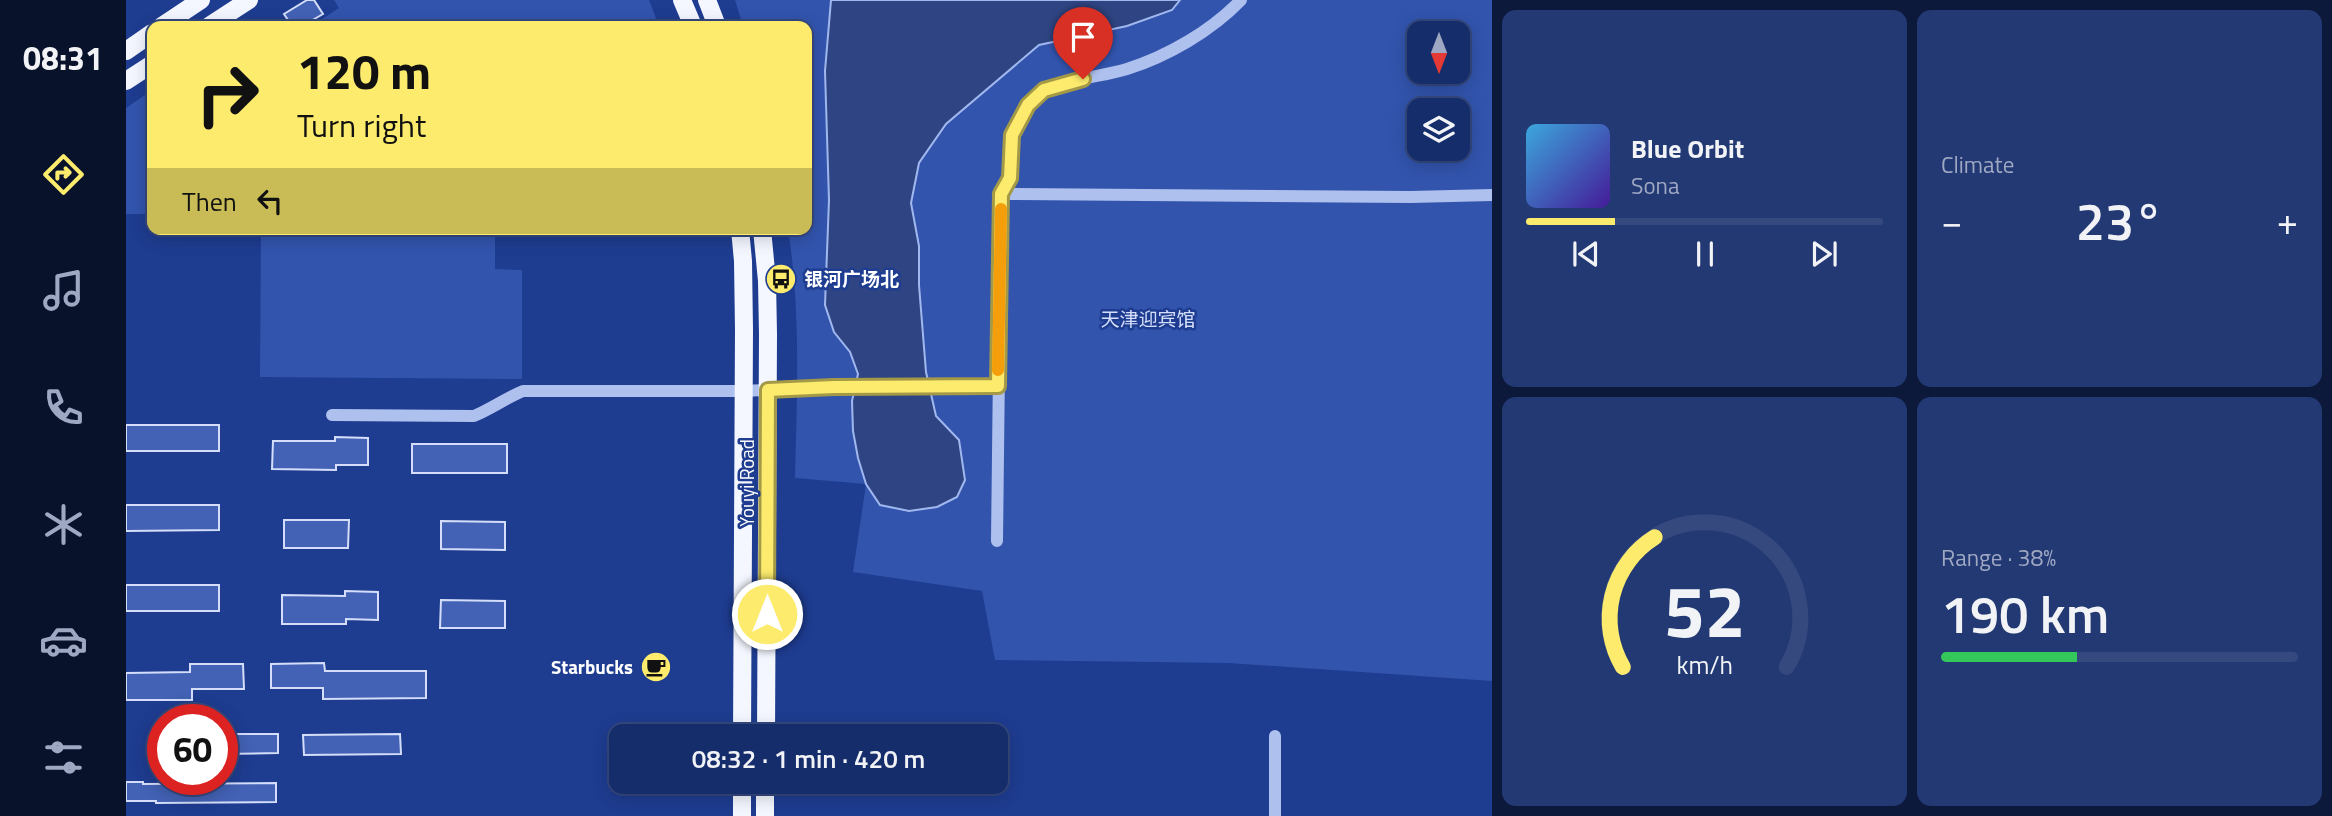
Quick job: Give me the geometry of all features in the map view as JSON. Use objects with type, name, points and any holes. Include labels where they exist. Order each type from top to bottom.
[{"type":"main road","points":[[170,21],[201,0]]},
{"type":"main road","points":[[217,21],[249,0]]},
{"type":"main road","points":[[682,0],[691,21]]},
{"type":"main road","points":[[707,0],[715,21]]},
{"type":"main road","points":[[126,51],[147,36]]},
{"type":"main road","points":[[126,81],[147,67]]},
{"type":"main road","name":"Youyi Road","points":[[741,235],[743,261],[742,724]]},
{"type":"main road","name":"Youyi Road","points":[[763,235],[767,281],[768,390],[766,724]]},
{"type":"main road","points":[[742,794],[742,816]]},
{"type":"main road","points":[[765,794],[765,816]]},
{"type":"street","points":[[998,541],[1001,194],[1010,178],[1012,135],[1028,105],[1044,90],[1154,59],[1201,32],[1241,0]]},
{"type":"street","points":[[1001,194],[1411,197],[1492,195]]},
{"type":"street","points":[[332,415],[474,416],[523,391],[743,391],[834,387],[998,386]]},
{"type":"street","points":[[1275,736],[1275,816]]},
{"type":"green space","points":[[334,0],[649,0],[657,21],[319,21],[339,8]]},
{"type":"green space","name":"天津迎宾馆","points":[[735,0],[1492,0],[1492,681],[1228,663],[995,660],[982,591],[853,572],[866,484],[795,478],[795,291],[789,235],[812,235],[812,21],[741,21]]},
{"type":"green space","points":[[147,93],[147,214],[126,214],[126,108]]},
{"type":"green space","points":[[261,235],[495,235],[495,269],[522,270],[522,379],[260,377]]},
{"type":"shaded area","points":[[831,0],[1180,0],[1172,10],[1127,26],[1039,45],[946,124],[919,163],[911,203],[919,246],[919,285],[926,372],[936,416],[959,440],[965,480],[957,497],[937,507],[909,511],[880,505],[866,484],[853,431],[852,401],[858,374],[850,352],[834,332],[825,305],[829,200],[825,71]]},
{"type":"building","points":[[307,0],[314,0],[323,14],[311,21],[289,21],[284,14]]},
{"type":"building","points":[[126,425],[219,425],[219,451],[126,451]]},
{"type":"building","points":[[335,437],[368,438],[368,465],[336,465],[336,470],[272,469],[273,441],[335,441]]},
{"type":"building","points":[[412,444],[507,444],[507,473],[412,473]]},
{"type":"building","points":[[126,505],[219,505],[219,530],[126,531]]},
{"type":"building","points":[[284,520],[349,520],[348,548],[284,548]]},
{"type":"building","points":[[441,521],[505,522],[505,550],[441,549]]},
{"type":"building","points":[[126,585],[219,585],[219,611],[126,611]]},
{"type":"building","points":[[345,591],[378,592],[378,620],[346,619],[346,624],[282,624],[282,595],[345,596]]},
{"type":"building","points":[[441,600],[505,601],[505,628],[440,628]]},
{"type":"building","points":[[324,663],[325,671],[426,671],[426,698],[323,699],[323,688],[271,688],[271,664]]},
{"type":"building","points":[[190,664],[243,664],[244,689],[192,689],[192,700],[126,700],[126,673],[190,672]]},
{"type":"building","points":[[238,734],[278,734],[278,753],[238,754]]},
{"type":"building","points":[[400,734],[401,754],[304,755],[303,735]]},
{"type":"building","points":[[126,782],[147,784],[147,795],[238,795],[238,783],[276,783],[276,802],[126,801]]},
{"type":"slow traffic","points":[[998,370],[1001,209]]},
{"type":"place","name":"银河广场北","points":[[781,279]]},
{"type":"place","name":"Starbucks","points":[[656,667]]},
{"type":"route","points":[[767,614],[768,390],[998,386],[1001,194],[1010,178],[1012,135],[1028,105],[1044,90],[1083,79]]}]
